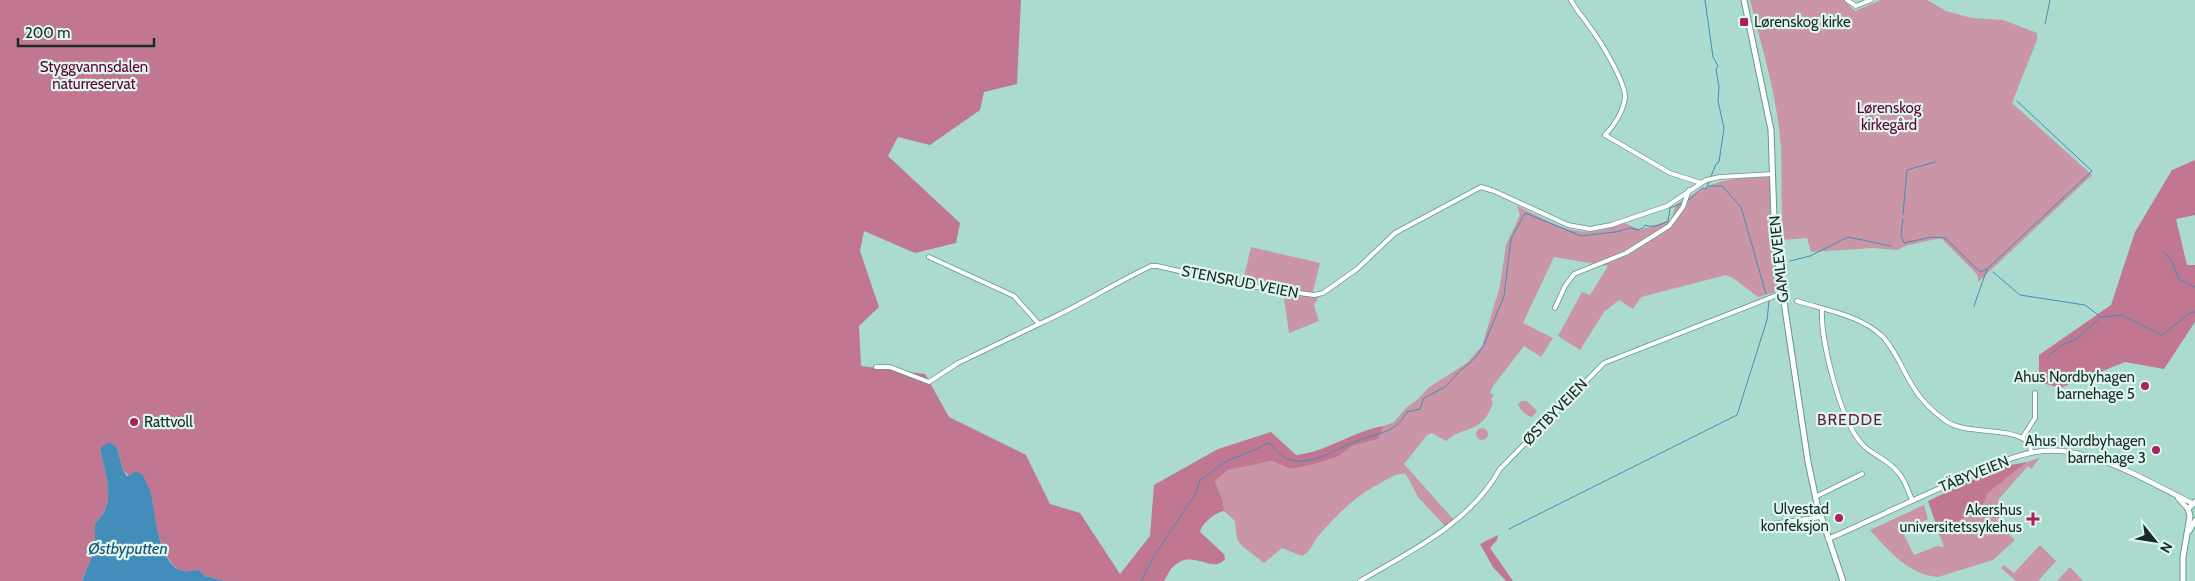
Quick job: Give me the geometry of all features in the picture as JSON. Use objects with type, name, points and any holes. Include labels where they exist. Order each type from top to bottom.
[{"type":"main road","name":"GAMLEVEIEN","points":[[1744,0],[1771,130],[1774,224],[1782,292],[1815,497],[1844,581]]},
{"type":"main road","points":[[2183,581],[2183,557],[2193,518],[2188,509],[2194,503]]},
{"type":"street","points":[[1571,0],[1600,43],[1623,88],[1625,97],[1622,106],[1611,129],[1604,135],[1658,168],[1700,183]]},
{"type":"street","points":[[1847,0],[1856,6],[1871,0]]},
{"type":"street","name":"STENSRUD VEIEN","points":[[876,367],[890,367],[929,382],[958,363],[1062,314],[1107,288],[1151,266],[1166,267],[1242,285],[1283,292],[1306,295],[1323,293],[1357,269],[1395,233],[1481,187],[1494,191],[1568,225],[1590,230],[1667,206],[1700,183],[1720,177],[1773,174]]},
{"type":"street","points":[[1555,308],[1565,286],[1574,274],[1626,253],[1669,226],[1683,207],[1689,190]]},
{"type":"street","points":[[929,257],[1014,296],[1039,324]]},
{"type":"street","name":"ØSTBYVEIEN","points":[[1360,581],[1432,538],[1479,500],[1490,487],[1500,469],[1604,363],[1782,292]]},
{"type":"street","points":[[1797,301],[1862,322],[1883,337],[1922,400],[1947,422],[1956,426],[1989,430],[2022,438],[2030,443],[2031,453]]},
{"type":"street","points":[[1822,309],[1827,350],[1845,415],[1853,433],[1862,445],[1895,468],[1902,476],[1912,500]]},
{"type":"street","points":[[2022,438],[2035,418],[2035,393]]},
{"type":"street","name":"TÄBYVEIEN","points":[[1828,539],[1994,465],[2031,453],[2063,451],[2100,460],[2132,472],[2177,497]]},
{"type":"street","points":[[1815,497],[1862,474]]},
{"type":"street","points":[[2177,497],[2194,503]]},
{"type":"street","points":[[2177,497],[2188,509]]},
{"type":"street","points":[[1771,524],[1821,517]]},
{"type":"green space","name":"Styggvannsdalen naturreservat","points":[[0,0],[1021,0],[1017,84],[984,92],[980,110],[930,145],[898,137],[888,156],[960,223],[956,243],[915,253],[864,231],[860,251],[879,307],[859,326],[861,366],[925,374],[949,417],[1026,455],[1050,504],[1080,513],[1120,574],[1150,536],[1154,485],[1218,449],[1271,432],[1296,455],[1318,450],[1362,432],[1384,426],[1378,439],[1352,446],[1339,456],[1314,464],[1291,469],[1272,461],[1228,470],[1215,481],[1223,501],[1224,511],[1210,518],[1203,525],[1200,532],[1224,554],[1225,559],[1220,563],[1214,564],[1195,560],[1180,562],[1172,568],[1164,581],[225,581],[205,576],[199,570],[183,571],[175,567],[164,550],[156,527],[152,498],[123,470],[117,448],[100,448],[107,478],[108,497],[102,515],[95,523],[95,549],[82,581],[0,581]]},
{"type":"green space","name":"Lørenskog kirkegård","points":[[1750,0],[1844,0],[1855,11],[1881,0],[1927,0],[1946,11],[1972,18],[2003,20],[2037,33],[2037,40],[2012,103],[2092,175],[1978,282],[1978,276],[1973,270],[1941,238],[1908,245],[1897,250],[1873,248],[1811,252],[1807,238],[1783,240],[1781,149],[1777,111]]},
{"type":"green space","points":[[2195,160],[2195,215],[2176,219],[2187,265],[2195,265],[2195,322],[2164,369],[2125,362],[2060,388],[2039,382],[2039,355],[2111,305],[2135,232],[2172,170]]},
{"type":"green space","points":[[1770,177],[1770,238],[1777,285],[1775,292],[1758,297],[1726,275],[1641,297],[1633,309],[1619,300],[1604,312],[1580,350],[1558,336],[1582,292],[1590,295],[1608,266],[1554,257],[1523,323],[1553,338],[1541,357],[1524,346],[1493,386],[1490,393],[1494,395],[1491,399],[1493,403],[1488,413],[1478,425],[1446,441],[1432,433],[1427,435],[1404,464],[1453,519],[1445,526],[1418,497],[1406,474],[1400,474],[1365,492],[1349,505],[1319,535],[1310,549],[1302,556],[1282,548],[1264,563],[1241,545],[1237,539],[1235,521],[1224,511],[1223,501],[1215,481],[1228,470],[1272,461],[1291,469],[1339,456],[1352,446],[1378,439],[1384,426],[1394,422],[1428,388],[1467,363],[1482,346],[1500,286],[1506,245],[1520,215],[1517,206],[1569,229],[1594,231],[1608,229],[1624,223],[1640,230],[1671,220],[1676,205],[1710,185],[1742,178]]},
{"type":"green space","points":[[1251,247],[1320,263],[1313,291],[1318,298],[1314,305],[1319,321],[1289,333],[1283,292],[1242,285]]},
{"type":"green space","points":[[1522,401],[1527,401],[1537,411],[1532,417],[1520,408],[1518,404]]},
{"type":"green space","points":[[1482,428],[1488,434],[1482,440],[1476,434]]},
{"type":"green space","points":[[2040,458],[2031,469],[2028,466],[1998,500],[2000,503],[1997,507],[2000,517],[1997,520],[2011,531],[2009,534],[2015,540],[1993,560],[1938,577],[1928,575],[1918,572],[1900,561],[1870,530],[1924,505],[1928,519],[1902,531],[1914,555],[1937,546],[1944,547],[1940,536],[1951,531],[1960,520],[1982,508],[1986,493],[2027,462]]},
{"type":"green space","points":[[2027,462],[1987,493],[1982,508],[1960,520],[1951,531],[1940,536],[1928,501],[2000,467]]},
{"type":"green space","points":[[1498,535],[1497,540],[1490,548],[1513,581],[1506,581],[1493,567],[1480,544]]},
{"type":"green space","points":[[2040,545],[2056,561],[2038,581],[2016,581],[2001,568],[2004,565],[2014,573]]},
{"type":"green space","points":[[2070,567],[2083,581],[2057,581]]},
{"type":"water","name":"Østbyputten","points":[[109,442],[117,448],[123,470],[127,476],[136,472],[142,474],[151,493],[157,529],[169,560],[175,567],[183,571],[199,570],[205,576],[225,581],[82,581],[95,549],[95,523],[102,515],[108,497],[107,478],[100,448]]},
{"type":"waterway","points":[[1687,201],[1701,189],[1706,189],[1716,164],[1719,162],[1724,128],[1718,101],[1719,87],[1716,69],[1718,66],[1713,57],[1705,0]]},
{"type":"waterway","points":[[2045,24],[2050,0]]},
{"type":"waterway","points":[[1903,219],[1901,235],[1904,243],[1931,237],[1945,238],[1980,272],[1987,269],[2092,171],[2017,101]]},
{"type":"waterway","points":[[1903,214],[1907,170],[1935,162]]},
{"type":"waterway","points":[[1709,186],[1722,186],[1741,207],[1766,294]]},
{"type":"waterway","points":[[1141,581],[1154,556],[1196,493],[1200,480],[1227,461],[1270,443],[1280,454],[1290,460],[1313,460],[1392,428],[1397,425],[1407,412],[1420,409],[1424,398],[1445,387],[1475,358],[1483,347],[1504,296],[1511,239],[1525,213],[1581,236],[1616,232],[1630,228],[1638,230],[1645,225],[1660,225],[1668,221],[1670,208],[1683,203]]},
{"type":"waterway","points":[[1790,261],[1810,256],[1848,237],[1891,246]]},
{"type":"waterway","points":[[2163,252],[2170,258],[2179,279],[2195,287]]},
{"type":"waterway","points":[[1974,306],[1987,269]]},
{"type":"waterway","points":[[1993,272],[2020,295],[2085,305],[2101,317],[2121,315],[2162,335],[2190,313],[2195,312]]},
{"type":"waterway","points":[[1509,529],[1737,415],[1767,320],[1769,301]]},
{"type":"waterway","points":[[2049,355],[2062,345],[2077,339],[2101,317]]},
{"type":"place","name":"Lørenskog kirke","points":[[1744,22]]},
{"type":"place","name":"Ahus Nordbyhagen barnehage 5","points":[[2145,386]]},
{"type":"place","name":"Rattvoll","points":[[134,422]]},
{"type":"place","name":"Ahus Nordbyhagen barnehage 3","points":[[2156,450]]},
{"type":"place","name":"Ulvestad konfeksjon","points":[[1839,518]]},
{"type":"place","name":"Akershus universitetssykehus","points":[[2033,519]]},
{"type":"district","name":"BREDDE","points":[[1850,419]]}]
